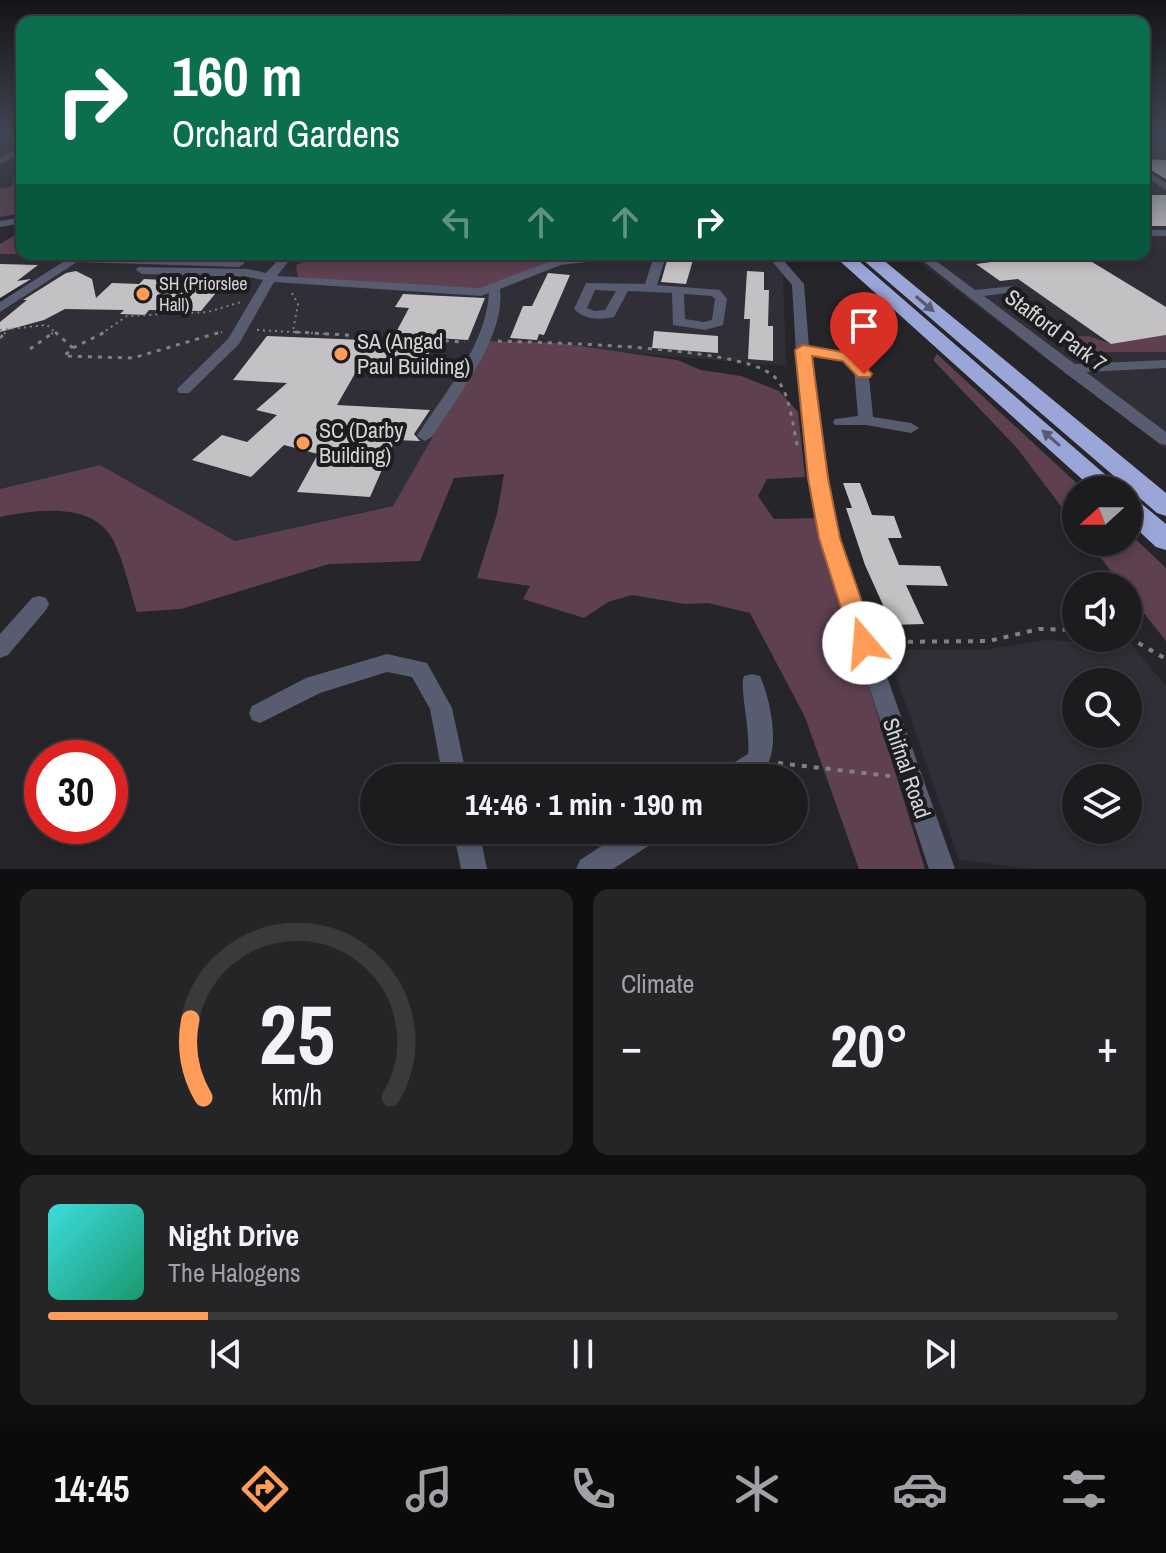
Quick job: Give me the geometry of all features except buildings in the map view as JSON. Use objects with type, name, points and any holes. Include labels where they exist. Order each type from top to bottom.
[{"type":"highway","points":[[848,260],[1094,476]]},
{"type":"highway","points":[[872,260],[1166,507]]},
{"type":"highway","points":[[1142,519],[1166,540]]},
{"type":"street","points":[[0,308],[71,260]]},
{"type":"street","points":[[143,260],[246,263],[268,278]]},
{"type":"street","points":[[184,390],[234,341],[268,278],[284,260]]},
{"type":"street","points":[[142,270],[248,273],[268,278],[461,293],[495,290],[559,262],[578,260]]},
{"type":"street","points":[[650,288],[657,260]]},
{"type":"street","name":"Shifnal Road","points":[[777,260],[798,284],[818,478],[829,538],[942,869]]},
{"type":"street","name":"Stafford Park 7","points":[[928,260],[1166,440]]},
{"type":"street","points":[[624,287],[678,293]]},
{"type":"street","points":[[972,294],[1010,289]]},
{"type":"street","points":[[425,436],[482,342],[494,309],[495,290]]},
{"type":"street","points":[[803,350],[848,357],[861,367],[866,420]]},
{"type":"street","points":[[1069,369],[1166,364]]},
{"type":"street","points":[[841,422],[866,420],[911,428]]},
{"type":"street","points":[[0,649],[39,604]]},
{"type":"street","points":[[260,713],[314,685],[387,663],[419,669],[441,708],[452,764]]},
{"type":"street","points":[[752,683],[763,731],[759,760],[753,764]]},
{"type":"street","points":[[469,844],[474,869]]},
{"type":"street","points":[[589,869],[628,844]]},
{"type":"path","points":[[293,331],[298,304],[292,292],[294,289]]},
{"type":"path","points":[[244,301],[208,312],[127,316],[115,327],[73,348],[64,356],[133,358],[240,329],[625,349],[732,359],[771,374],[779,385],[799,451],[818,478]]},
{"type":"path","points":[[0,330],[47,325],[73,348]]},
{"type":"path","points":[[0,338],[9,329]]},
{"type":"path","points":[[30,349],[54,332]]},
{"type":"path","points":[[864,643],[989,641],[1039,629],[1062,630]]},
{"type":"path","points":[[1142,645],[1166,659]]},
{"type":"path","points":[[759,760],[911,779]]},
{"type":"shaded area","points":[[16,175],[16,214],[0,217],[0,188],[11,187]]},
{"type":"shaded area","points":[[1150,175],[1166,175],[1166,449],[916,260],[1150,260]]},
{"type":"shaded area","points":[[16,235],[16,254],[0,254],[0,244]]},
{"type":"shaded area","points":[[0,254],[16,254],[16,260],[772,260],[783,271],[786,366],[488,341],[395,505],[235,541],[100,465],[0,489],[0,304],[23,287],[0,286]]},
{"type":"shaded area","points":[[310,260],[554,260],[481,288],[321,281],[298,277],[296,265]]},
{"type":"shaded area","points":[[1166,335],[1166,352],[1091,352],[1068,346],[1062,337],[1088,336],[1111,344]]},
{"type":"shaded area","points":[[488,341],[558,343],[677,360],[701,370],[741,376],[779,391],[798,412],[805,477],[767,479],[758,496],[774,519],[817,518],[925,869],[859,869],[805,717],[750,613],[708,603],[685,604],[632,595],[608,602],[584,618],[523,599],[530,586],[477,578],[497,514],[504,474],[454,478],[420,561],[329,564],[181,609],[137,612],[110,535],[88,517],[44,511],[0,517],[0,489],[100,465],[235,541],[393,506]]},
{"type":"shaded area","points":[[937,354],[1069,476],[1062,476],[1062,507],[1017,448],[933,360]]},
{"type":"shaded area","points":[[1142,545],[1166,568],[1166,641],[1142,611],[1142,572],[1112,572],[1100,556],[1142,556]]},
{"type":"shaded area","points":[[1046,640],[1062,641],[1062,652],[1138,652],[1166,686],[1166,869],[1032,869],[959,860],[887,650],[984,650]]},
{"type":"place","name":"SH (Priorslee Hall)","points":[[143,294]]},
{"type":"place","name":"SA (Angad Paul Building)","points":[[341,354]]},
{"type":"place","name":"SC (Darby Building)","points":[[303,443]]},
{"type":"route","points":[[864,374],[861,367],[848,357],[803,350],[818,478],[829,538],[864,643]]}]
